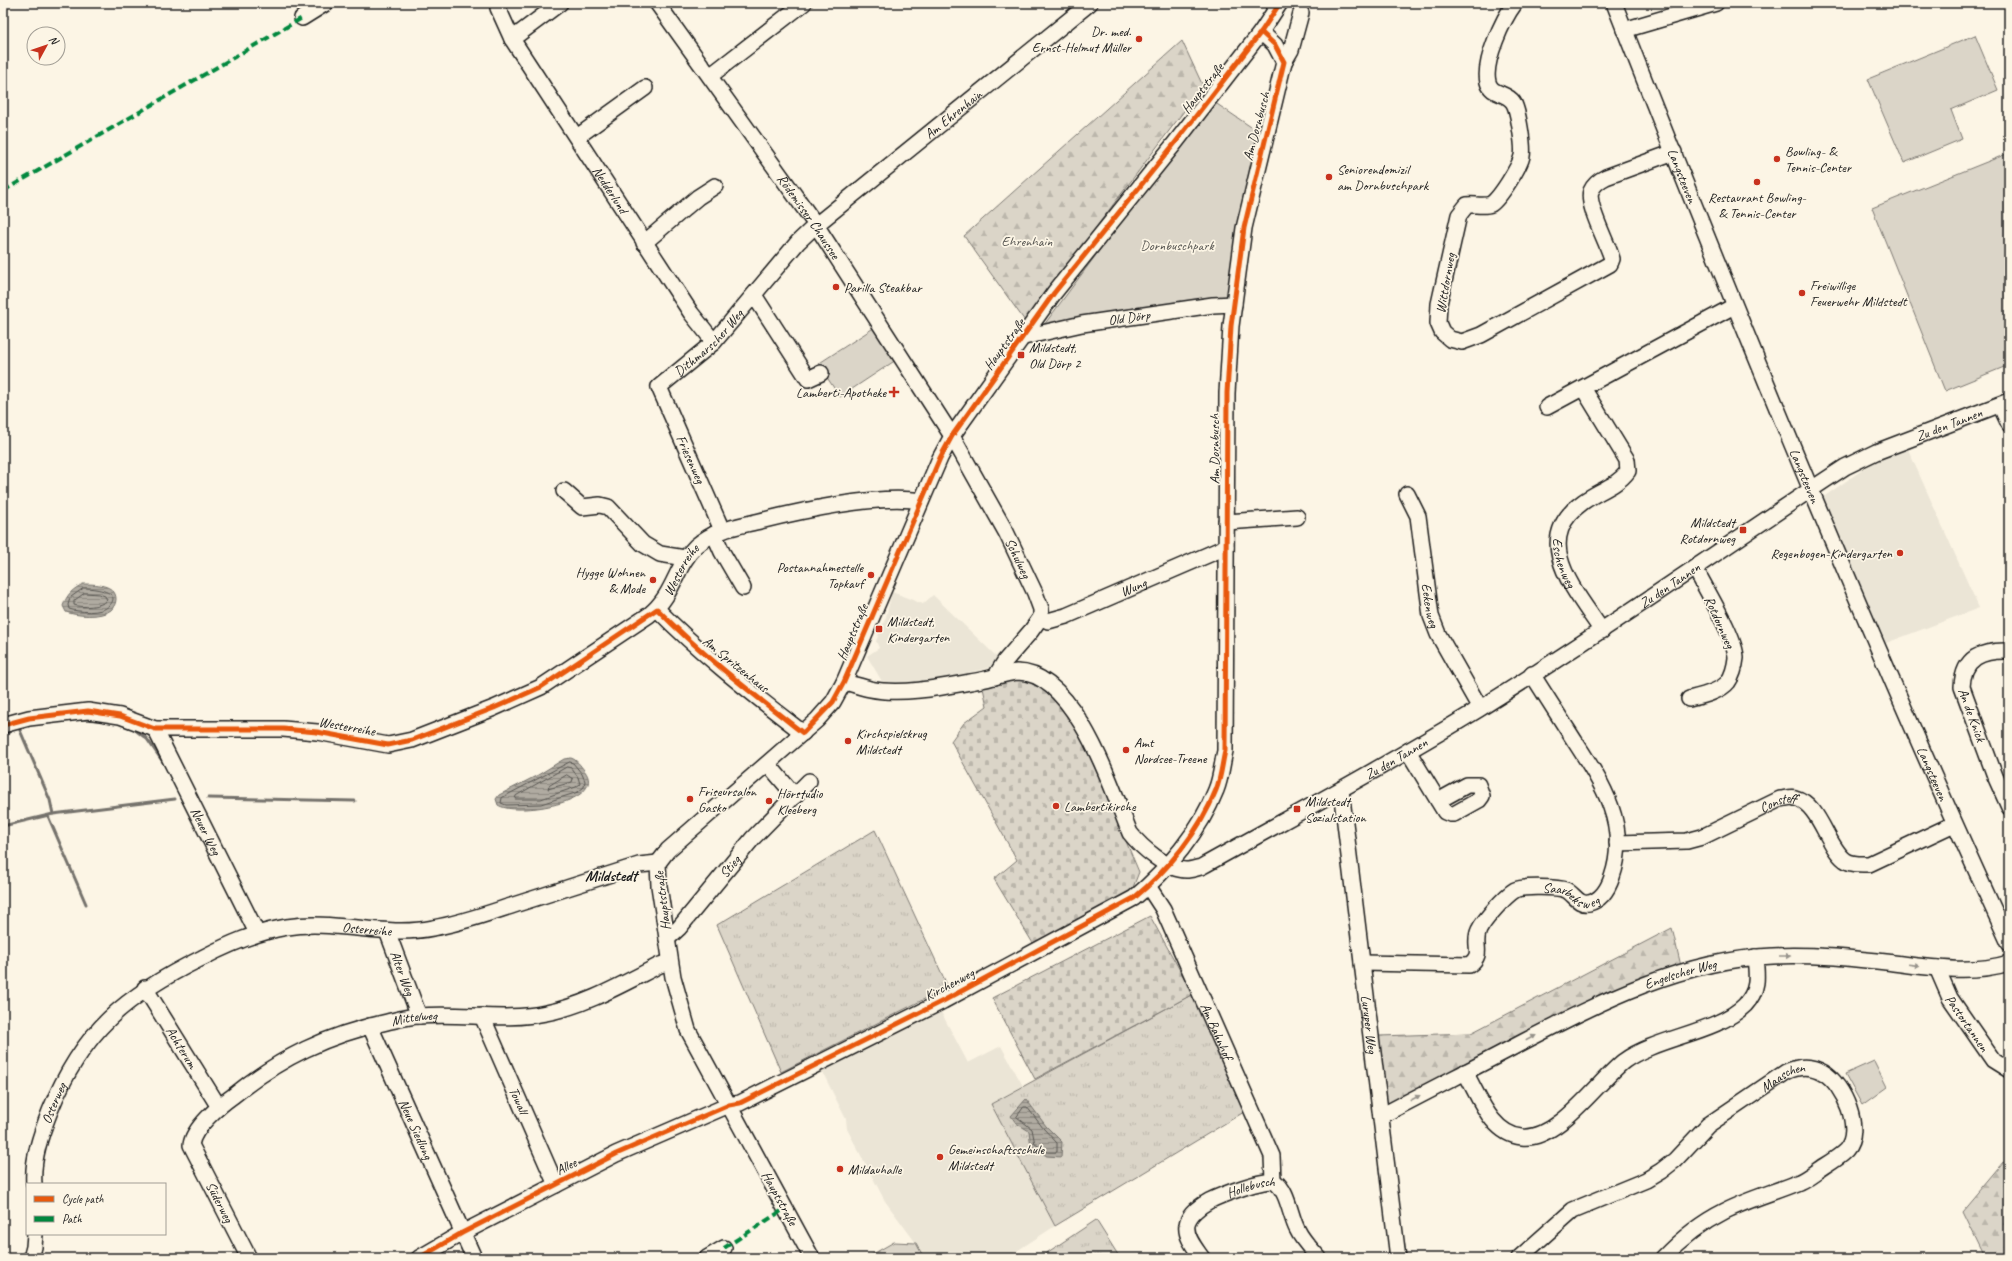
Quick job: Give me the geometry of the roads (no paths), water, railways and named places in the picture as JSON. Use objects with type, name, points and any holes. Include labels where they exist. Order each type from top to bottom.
[{"type":"street","points":[[302,18],[326,3]]},
{"type":"street","points":[[512,39],[560,3]]},
{"type":"street","name":"Rödemisser Chaussee","points":[[657,3],[816,224],[952,436]]},
{"type":"street","points":[[710,76],[804,3]]},
{"type":"street","name":"Am Ehrenhain","points":[[816,224],[1090,3]]},
{"type":"street","name":"Hauptstraße","points":[[812,1258],[688,1030],[677,995],[670,962],[659,886],[658,863],[668,850],[803,733],[833,702],[844,682],[922,501],[952,436],[1054,293],[1261,32],[1280,3]]},
{"type":"street","name":"Wittdornweg","points":[[1515,3],[1505,16],[1499,29],[1487,73],[1490,88],[1495,92],[1508,97],[1516,108],[1522,154],[1520,163],[1498,198],[1490,204],[1467,205],[1458,215],[1439,304],[1438,323],[1450,339],[1462,342],[1480,335],[1610,264],[1612,258],[1590,203],[1591,192],[1597,182],[1606,177],[1674,152]]},
{"type":"street","name":"Langsteeven","points":[[1614,3],[1734,306],[1811,490],[1954,824],[2009,943]]},
{"type":"street","points":[[1624,30],[1716,3]]},
{"type":"street","name":"Nedderlund","points":[[498,8],[512,39],[577,137],[644,243],[691,313],[714,342]]},
{"type":"street","name":"Am Dornbusch","points":[[1168,865],[1202,822],[1217,788],[1225,751],[1227,393],[1231,326],[1244,228],[1284,62],[1291,50],[1301,13]]},
{"type":"street","points":[[1261,32],[1275,45],[1284,62]]},
{"type":"street","points":[[577,137],[645,88]]},
{"type":"street","points":[[644,243],[698,197],[715,186]]},
{"type":"street","name":"Dithmarscher Weg","points":[[659,387],[714,342],[798,242],[816,224]]},
{"type":"street","name":"Dithmarscher Weg","points":[[754,295],[808,379],[821,373]]},
{"type":"street","name":"Old Dörp","points":[[1024,337],[1082,324],[1213,305],[1234,304]]},
{"type":"street","points":[[1546,408],[1734,306]]},
{"type":"street","name":"Friesenweg","points":[[659,387],[718,532],[722,552],[743,588]]},
{"type":"street","name":"Eschenweg","points":[[1583,388],[1627,460],[1628,471],[1623,478],[1584,501],[1572,511],[1562,527],[1557,541],[1563,571],[1602,631]]},
{"type":"street","points":[[2005,403],[2009,424]]},
{"type":"street","name":"Zu den Tannen","points":[[1341,790],[1480,708],[1602,631],[1845,467],[1876,452],[2005,403]]},
{"type":"street","name":"Schulweg","points":[[952,436],[1006,532],[1035,593],[1041,609],[1041,617]]},
{"type":"street","points":[[564,491],[582,507],[600,505],[608,507],[644,544],[660,554],[685,558]]},
{"type":"street","name":"Eekenweg","points":[[1407,494],[1418,516],[1432,616],[1438,634],[1480,708]]},
{"type":"street","name":"Westerreihe","points":[[3,725],[29,718],[88,711],[120,716],[155,729],[283,729],[317,732],[388,745],[412,740],[494,708],[541,687],[657,609],[664,601],[677,578],[685,558],[697,545],[718,532],[788,514],[853,503],[907,498],[922,501]]},
{"type":"street","points":[[1226,522],[1297,517]]},
{"type":"street","name":"Wung","points":[[1041,617],[1048,621],[1066,616],[1226,547]]},
{"type":"street","name":"Rotdornweg","points":[[1689,699],[1708,694],[1727,683],[1733,673],[1736,657],[1731,640],[1695,568]]},
{"type":"street","name":"Am Spritzenhaus","points":[[657,609],[699,649],[803,733]]},
{"type":"street","points":[[995,677],[1005,661],[1032,631],[1041,617]]},
{"type":"street","name":"An de Knick","points":[[2009,651],[1996,650],[1978,656],[1969,663],[1962,674],[1962,687],[1995,776],[2009,807]]},
{"type":"street","points":[[844,682],[871,689],[900,690],[930,688],[1017,672],[1032,675],[1056,690],[1071,706],[1084,726],[1130,833],[1147,851],[1168,865],[1185,870],[1201,867],[1341,790]]},
{"type":"street","name":"Saarbeksweg","points":[[1362,963],[1469,965],[1476,960],[1478,953],[1476,939],[1480,929],[1508,896],[1517,889],[1527,887],[1565,889],[1582,903],[1589,903],[1601,897],[1608,887],[1616,865],[1617,843],[1614,815],[1609,798],[1593,769],[1532,674]]},
{"type":"street","name":"Neuer Weg","points":[[155,729],[257,934]]},
{"type":"street","points":[[1408,751],[1438,801]]},
{"type":"street","points":[[768,764],[794,796]]},
{"type":"street","name":"Stieg","points":[[667,939],[679,928],[753,838],[809,781]]},
{"type":"street","name":"Luruper Weg","points":[[1341,790],[1398,1258]]},
{"type":"street","name":"Consteff","points":[[1617,843],[1687,841],[1702,837],[1780,800],[1794,797],[1803,801],[1813,810],[1839,853],[1846,860],[1856,864],[1869,864],[1954,824]]},
{"type":"street","name":"Osterreihe","points":[[96,1031],[119,1007],[145,988],[182,967],[225,946],[257,934],[288,927],[326,925],[387,931],[438,927],[471,919],[639,865],[658,863]]},
{"type":"street","name":"Kirchenweg","points":[[729,1105],[740,1103],[943,1001],[1134,898],[1168,865]]},
{"type":"street","name":"Am Bahnhof","points":[[1148,886],[1163,909],[1272,1156],[1273,1181]]},
{"type":"street","name":"Alter Weg","points":[[387,931],[419,1016]]},
{"type":"street","name":"Engelscher Weg","points":[[1381,1116],[1600,1003],[1636,988],[1707,964],[1755,957],[1815,956],[1937,968],[1971,969],[1998,967],[2009,964]]},
{"type":"street","points":[[1465,1072],[1494,1123],[1503,1131],[1524,1138],[1537,1135],[1558,1124],[1576,1110],[1606,1078],[1625,1061],[1643,1050],[1720,1020],[1744,1006],[1755,992],[1757,978],[1755,957]]},
{"type":"street","name":"Mittelweg","points":[[191,1145],[192,1139],[196,1132],[219,1107],[249,1083],[283,1060],[324,1040],[370,1026],[419,1016],[520,1016],[547,1013],[590,1000],[660,965],[670,962]]},
{"type":"street","name":"Pastortannen","points":[[1937,968],[1950,998],[1993,1060],[2009,1070]]},
{"type":"street","name":"Achterum","points":[[145,988],[219,1107]]},
{"type":"street","name":"Towall","points":[[482,1016],[556,1185]]},
{"type":"street","name":"Neue Siedlung","points":[[370,1026],[474,1258]]},
{"type":"street","name":"Osterweg","points":[[34,1183],[40,1138],[50,1112],[72,1064],[96,1031]]},
{"type":"street","name":"Maaschen","points":[[1519,1258],[1573,1210],[1646,1180],[1661,1171],[1675,1160],[1708,1125],[1786,1072],[1797,1067],[1812,1068],[1824,1073],[1833,1081],[1845,1098],[1853,1120],[1852,1136],[1848,1148],[1838,1157],[1800,1181],[1744,1203],[1714,1217],[1663,1258]]},
{"type":"street","name":"Allee","points":[[419,1258],[462,1233],[616,1154],[729,1105]]},
{"type":"street","name":"Süderweg","points":[[191,1145],[249,1258]]},
{"type":"street","name":"Hollebusch","points":[[1202,1258],[1188,1235],[1187,1225],[1192,1214],[1208,1202],[1262,1181],[1273,1181],[1279,1185],[1284,1194],[1297,1229],[1319,1258]]},
{"type":"street","points":[[31,1258],[35,1235]]},
{"type":"street","points":[[707,1258],[724,1248]]},
{"type":"water","points":[[83,584],[104,586],[112,590],[116,599],[112,609],[107,613],[95,615],[82,615],[66,612],[63,606],[66,598],[73,590]]},
{"type":"water","points":[[571,758],[577,761],[584,770],[589,781],[584,791],[573,798],[558,804],[540,808],[508,808],[498,805],[496,799],[499,795],[538,775],[564,759]]},
{"type":"water","points":[[1026,1099],[1046,1126],[1062,1142],[1061,1157],[1047,1156],[1031,1147],[1029,1131],[1016,1123],[1011,1116]]},
{"type":"waterway","points":[[81,719],[99,720]]},
{"type":"waterway","points":[[19,728],[50,800],[53,814]]},
{"type":"waterway","points":[[134,729],[147,739],[165,765]]},
{"type":"waterway","points":[[3,735],[10,732]]},
{"type":"waterway","points":[[208,798],[355,801]]},
{"type":"waterway","points":[[3,826],[53,814],[175,799]]},
{"type":"waterway","points":[[48,816],[86,904]]},
{"type":"place","name":"Dr. med. Ernst-Helmut Müller","points":[[1139,39]]},
{"type":"place","name":"Bowling- & Tennis-Center","points":[[1777,159]]},
{"type":"place","name":"Seniorendomizil am Dornbuschpark","points":[[1329,177]]},
{"type":"place","name":"Restaurant Bowling- & Tennis-Center","points":[[1757,182]]},
{"type":"place","name":"Parilla Steakbar","points":[[836,287]]},
{"type":"place","name":"Freiwillige Feuerwehr Mildstedt","points":[[1802,293]]},
{"type":"place","name":"Mildstedt, Old Dörp 2","points":[[1021,355]]},
{"type":"place","name":"Lamberti-Apotheke","points":[[894,392]]},
{"type":"place","name":"Mildstedt Rotdornweg","points":[[1743,530]]},
{"type":"place","name":"Regenbogen-Kindergarten","points":[[1900,553]]},
{"type":"place","name":"Postannahmestelle Topkauf","points":[[871,575]]},
{"type":"place","name":"Hygge Wohnen & Mode","points":[[653,580]]},
{"type":"place","name":"Mildstedt, Kindergarten","points":[[879,629]]},
{"type":"place","name":"Kirchspielskrug Mildstedt","points":[[848,741]]},
{"type":"place","name":"Amt Nordsee-Treene","points":[[1126,750]]},
{"type":"place","name":"Friseursalon Gasko","points":[[690,799]]},
{"type":"place","name":"Hörstudio Kleeberg","points":[[769,801]]},
{"type":"place","name":"Lambertikirche","points":[[1056,806]]},
{"type":"place","name":"Mildstedt Sozialstation","points":[[1297,809]]},
{"type":"place","name":"Gemeinschaftsschule Mildstedt","points":[[940,1157]]},
{"type":"place","name":"Mildauhalle","points":[[840,1169]]},
{"type":"district","name":"Mildstedt","points":[[611,875]]},
{"type":"park label","name":"Ehrenhain","points":[[1027,241]]},
{"type":"park label","name":"Dornbuschpark","points":[[1177,245]]}]
